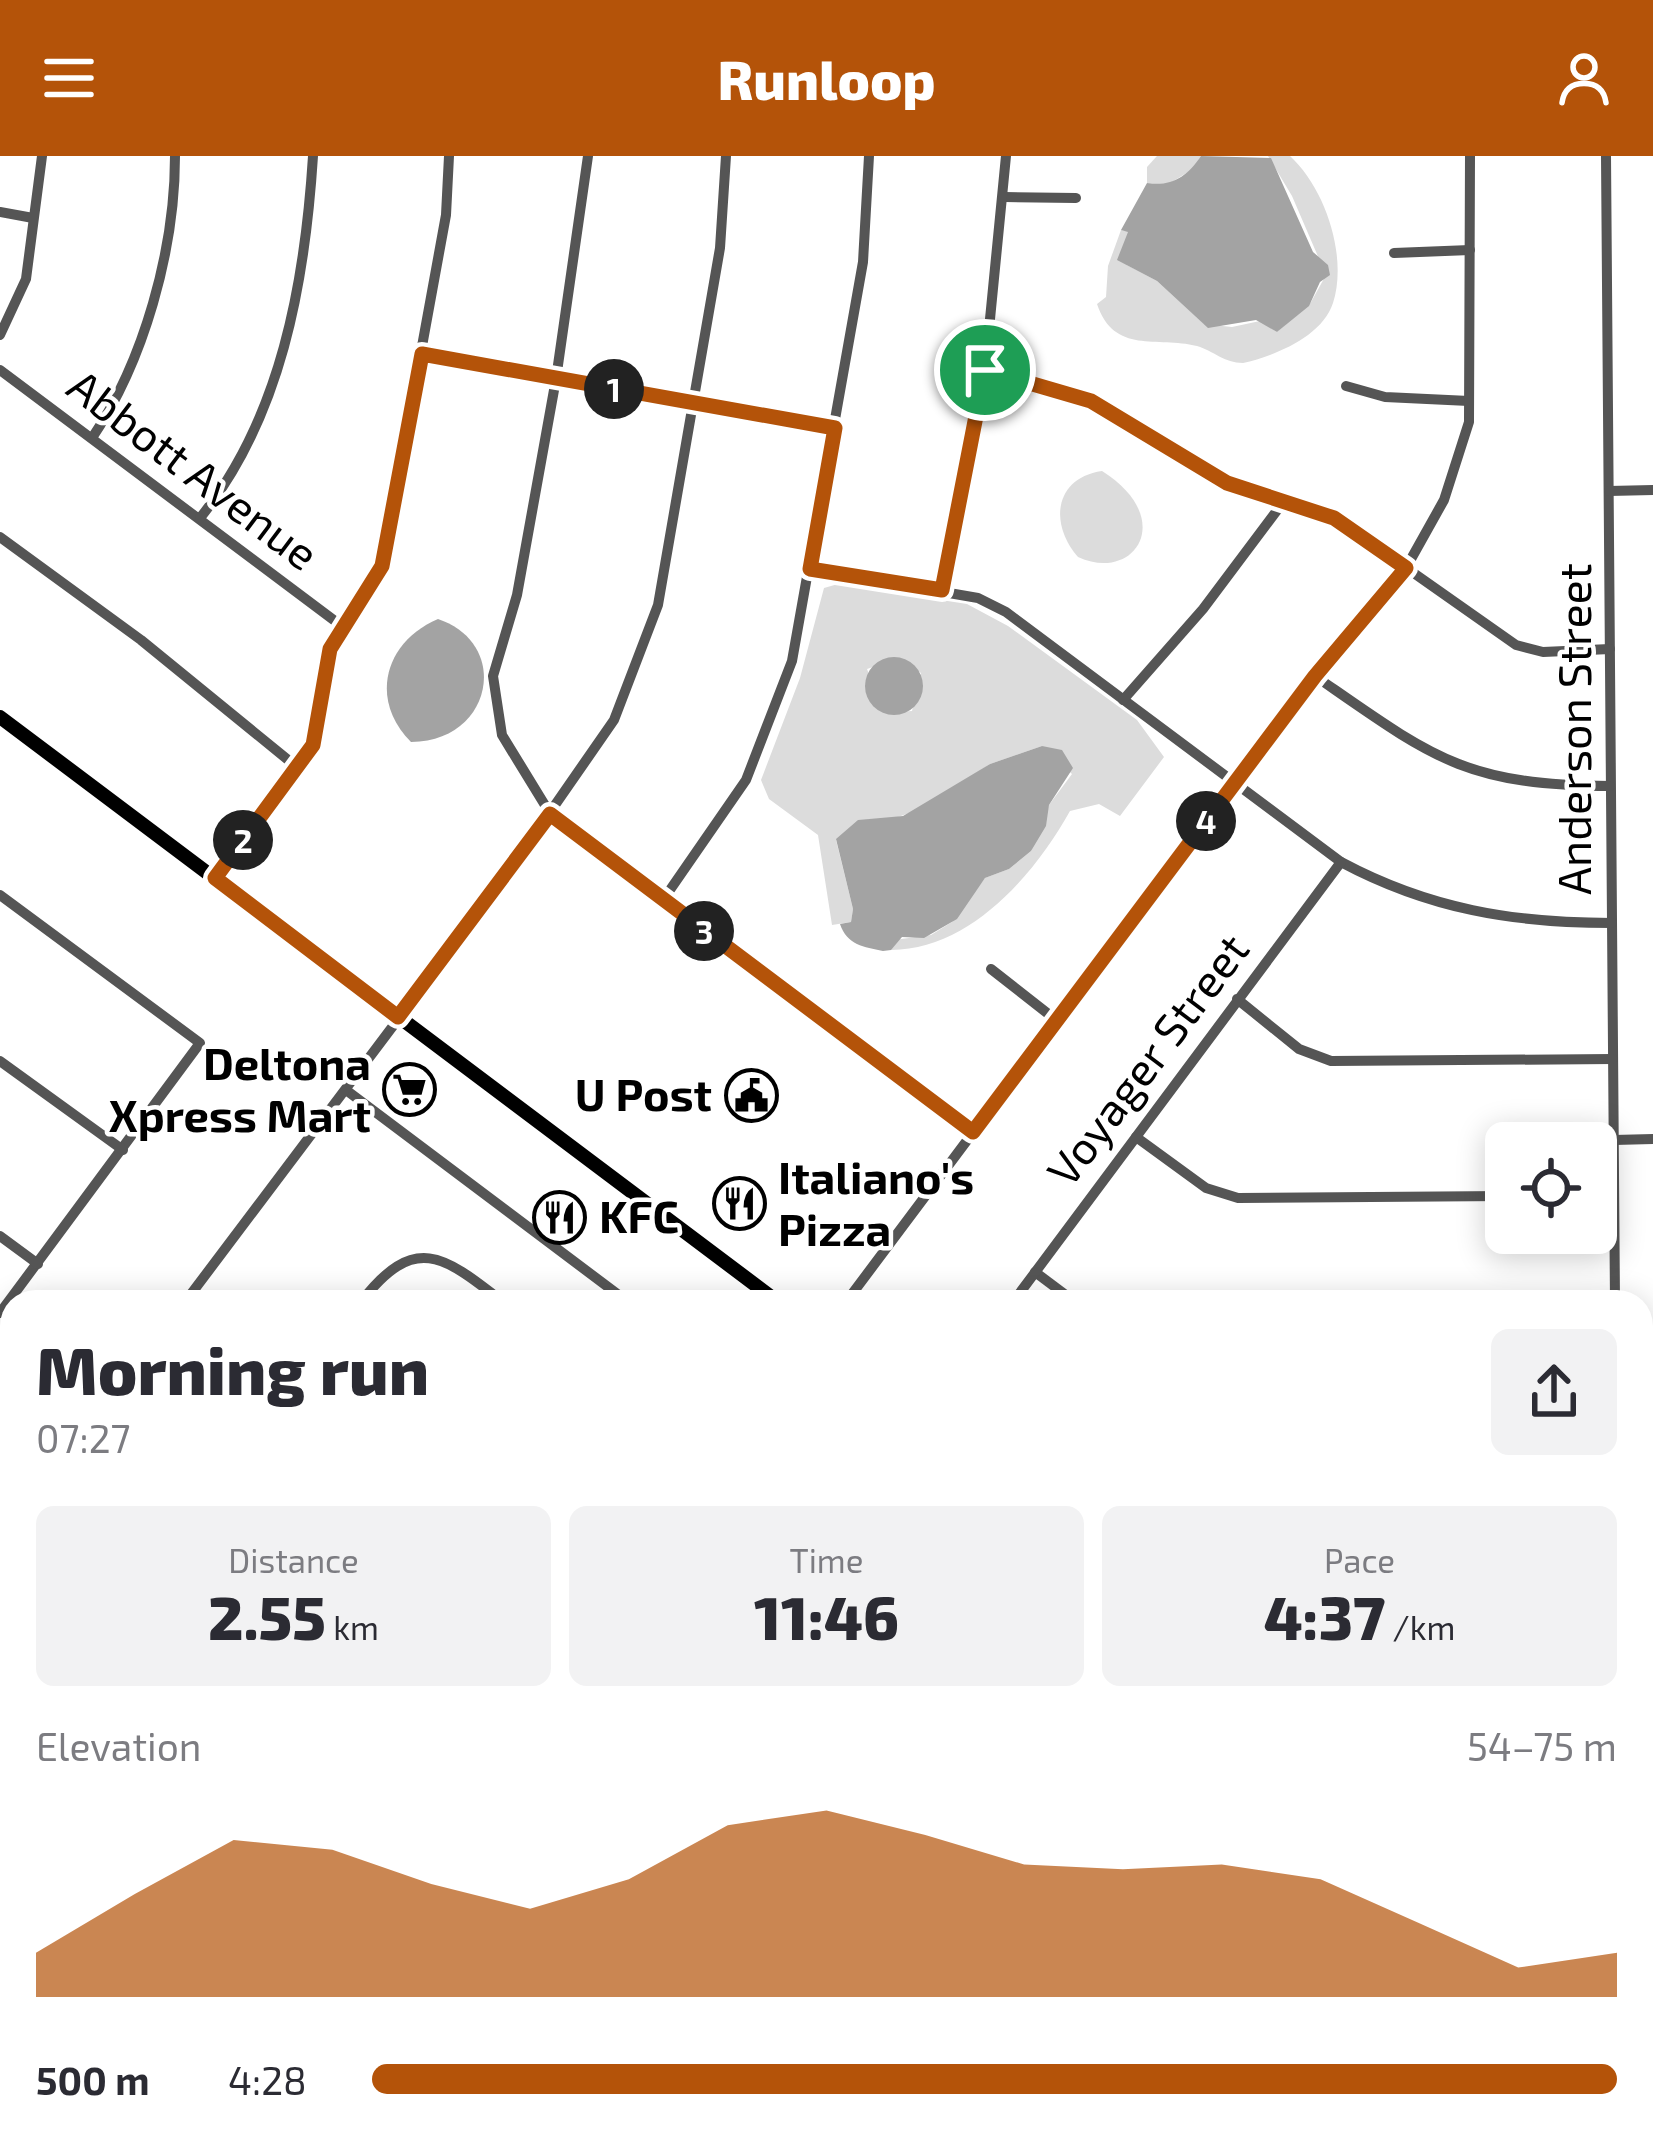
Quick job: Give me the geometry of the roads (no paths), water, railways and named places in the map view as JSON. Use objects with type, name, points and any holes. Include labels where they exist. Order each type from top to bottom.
[{"type":"main road","points":[[0,717],[762,1290]]},
{"type":"street","points":[[0,335],[26,279],[42,156]]},
{"type":"street","points":[[92,438],[120,397],[145,342],[175,156]]},
{"type":"street","points":[[200,518],[235,475],[270,404],[309,214],[313,156]]},
{"type":"street","points":[[215,878],[313,745],[323,677],[344,627],[382,566],[446,215],[449,156]]},
{"type":"street","points":[[588,156],[556,380],[517,595],[493,676],[502,735],[550,814],[599,846],[663,900],[973,1132]]},
{"type":"street","points":[[194,1290],[550,814],[614,720],[639,666],[658,605],[720,248],[726,156]]},
{"type":"street","points":[[663,900],[727,813],[772,724],[792,661],[870,222],[869,156]]},
{"type":"street","points":[[942,590],[985,370],[1006,156]]},
{"type":"street","points":[[854,1290],[1315,676],[1406,568],[1456,476],[1469,400],[1470,156]]},
{"type":"street","name":"Anderson Street","points":[[1606,156],[1615,1122]]},
{"type":"street","points":[[1005,197],[1076,198]]},
{"type":"street","points":[[0,212],[34,218]]},
{"type":"street","points":[[1394,253],[1470,250]]},
{"type":"street","points":[[422,354],[835,428]]},
{"type":"street","name":"Abbott Avenue","points":[[0,370],[344,627]]},
{"type":"street","points":[[985,370],[1091,401],[1227,483],[1334,518],[1516,645],[1544,652],[1610,649]]},
{"type":"street","points":[[1346,386],[1385,397],[1469,400]]},
{"type":"street","points":[[1609,491],[1653,490]]},
{"type":"street","points":[[1124,700],[1203,609],[1284,501]]},
{"type":"street","points":[[0,537],[141,640],[298,768]]},
{"type":"street","points":[[810,569],[942,590],[978,598],[1006,612],[1341,862],[1389,888],[1469,913],[1514,920],[1612,923]]},
{"type":"street","points":[[1315,676],[1412,743],[1484,776],[1529,785],[1610,786]]},
{"type":"street","name":"Voyager Street","points":[[1022,1290],[1341,862]]},
{"type":"street","points":[[0,895],[200,1043],[17,1290]]},
{"type":"street","points":[[991,969],[1056,1019]]},
{"type":"street","points":[[1237,1000],[1299,1049],[1330,1061],[1613,1059]]},
{"type":"street","points":[[0,1061],[123,1150]]},
{"type":"street","points":[[346,1090],[612,1290]]},
{"type":"street","points":[[1136,1137],[1206,1188],[1238,1198],[1485,1196]]},
{"type":"street","points":[[1617,1140],[1653,1139]]},
{"type":"street","points":[[0,1236],[38,1264]]},
{"type":"street","name":"Anderson Street","points":[[1615,1254],[1615,1290]]},
{"type":"street","points":[[372,1290],[392,1267],[416,1257],[454,1264],[488,1290]]},
{"type":"street","points":[[1035,1272],[1059,1290]]},
{"type":"place","name":"Deltona Xpress Mart","points":[[410,1090]]},
{"type":"place","name":"U Post","points":[[751,1095]]},
{"type":"place","name":"Italiano's Pizza","points":[[739,1204]]},
{"type":"place","name":"KFC","points":[[560,1217]]}]
